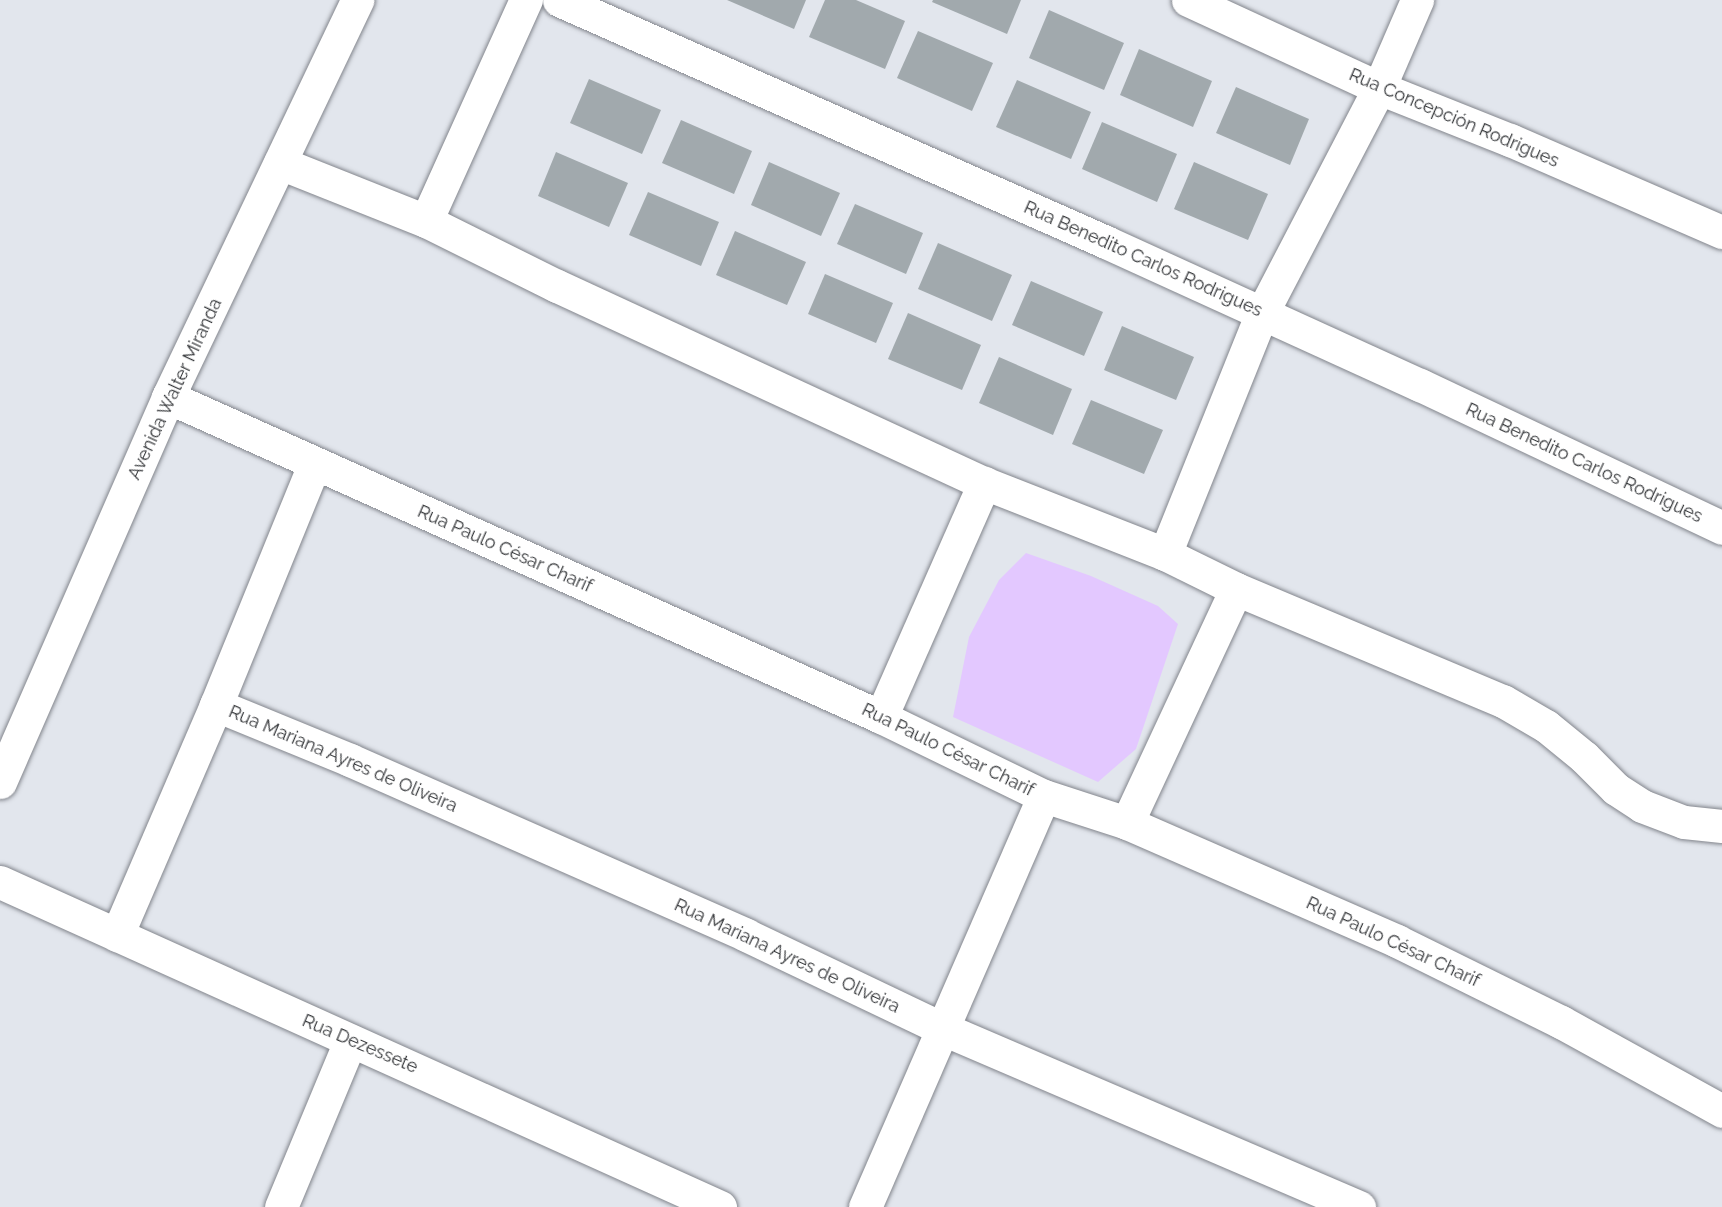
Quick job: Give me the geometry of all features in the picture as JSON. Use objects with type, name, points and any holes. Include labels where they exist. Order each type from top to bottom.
[{"type":"street","name":"Avenida Walter Miranda","points":[[0,782],[168,397],[357,0]]},
{"type":"street","points":[[426,221],[526,0]]},
{"type":"street","name":"Rua Benedito Carlos Rodrigues","points":[[559,0],[1262,314],[1722,528]]},
{"type":"street","name":"Rua Concepción Rodrigues","points":[[1188,0],[1379,88],[1510,140],[1722,232]]},
{"type":"street","points":[[1165,554],[1262,314],[1379,88],[1417,0]]},
{"type":"street","points":[[280,163],[426,221],[557,286],[984,483],[1165,554],[1236,589],[1503,701],[1546,726],[1584,757],[1616,789],[1642,806],[1684,822],[1722,826]]},
{"type":"street","name":"Rua Paulo César Charif","points":[[168,397],[881,717],[1044,796],[1127,823],[1397,941],[1561,1022],[1722,1111]]},
{"type":"street","points":[[117,934],[216,705],[315,463]]},
{"type":"street","points":[[881,717],[984,483]]},
{"type":"street","points":[[1127,823],[1236,589]]},
{"type":"street","name":"Rua Mariana Ayres de Oliveira","points":[[216,705],[350,760],[746,935],[941,1028],[1359,1207]]},
{"type":"street","points":[[865,1207],[1044,796]]},
{"type":"street","name":"Rua Dezessete","points":[[0,882],[720,1207]]},
{"type":"street","points":[[281,1207],[350,1041]]},
{"type":"shaded area","points":[[1026,553],[1091,576],[1158,606],[1178,624],[1136,749],[1098,782],[953,717],[969,637],[999,580]]},
{"type":"building","points":[[727,0],[806,0],[794,29]]},
{"type":"building","points":[[825,0],[856,0],[905,21],[885,69],[809,37]]},
{"type":"building","points":[[933,0],[1021,0],[1007,34],[932,2]]},
{"type":"building","points":[[1049,10],[1124,43],[1104,90],[1029,58]]},
{"type":"building","points":[[918,31],[993,63],[972,111],[897,78]]},
{"type":"building","points":[[1139,49],[1212,81],[1193,127],[1120,95]]},
{"type":"building","points":[[589,79],[661,110],[642,154],[570,123]]},
{"type":"building","points":[[1017,80],[1091,112],[1071,159],[996,127]]},
{"type":"building","points":[[1236,87],[1309,119],[1290,165],[1216,133]]},
{"type":"building","points":[[681,120],[752,151],[734,194],[662,163]]},
{"type":"building","points":[[1102,122],[1177,154],[1157,202],[1082,169]]},
{"type":"building","points":[[556,152],[628,183],[609,227],[538,196]]},
{"type":"building","points":[[769,162],[840,193],[821,236],[751,205]]},
{"type":"building","points":[[1194,162],[1268,194],[1248,240],[1174,209]]},
{"type":"building","points":[[648,192],[719,222],[701,266],[629,235]]},
{"type":"building","points":[[855,204],[923,233],[906,274],[837,244]]},
{"type":"building","points":[[735,231],[806,262],[787,305],[716,275]]},
{"type":"building","points":[[938,243],[1012,275],[992,321],[918,289]]},
{"type":"building","points":[[825,274],[893,303],[876,343],[808,314]]},
{"type":"building","points":[[1031,281],[1103,312],[1084,356],[1012,325]]},
{"type":"building","points":[[908,313],[981,345],[962,390],[888,359]]},
{"type":"building","points":[[1122,326],[1194,357],[1176,400],[1104,370]]},
{"type":"building","points":[[999,357],[1072,389],[1053,435],[979,403]]},
{"type":"building","points":[[1091,400],[1163,430],[1144,474],[1072,444]]}]
